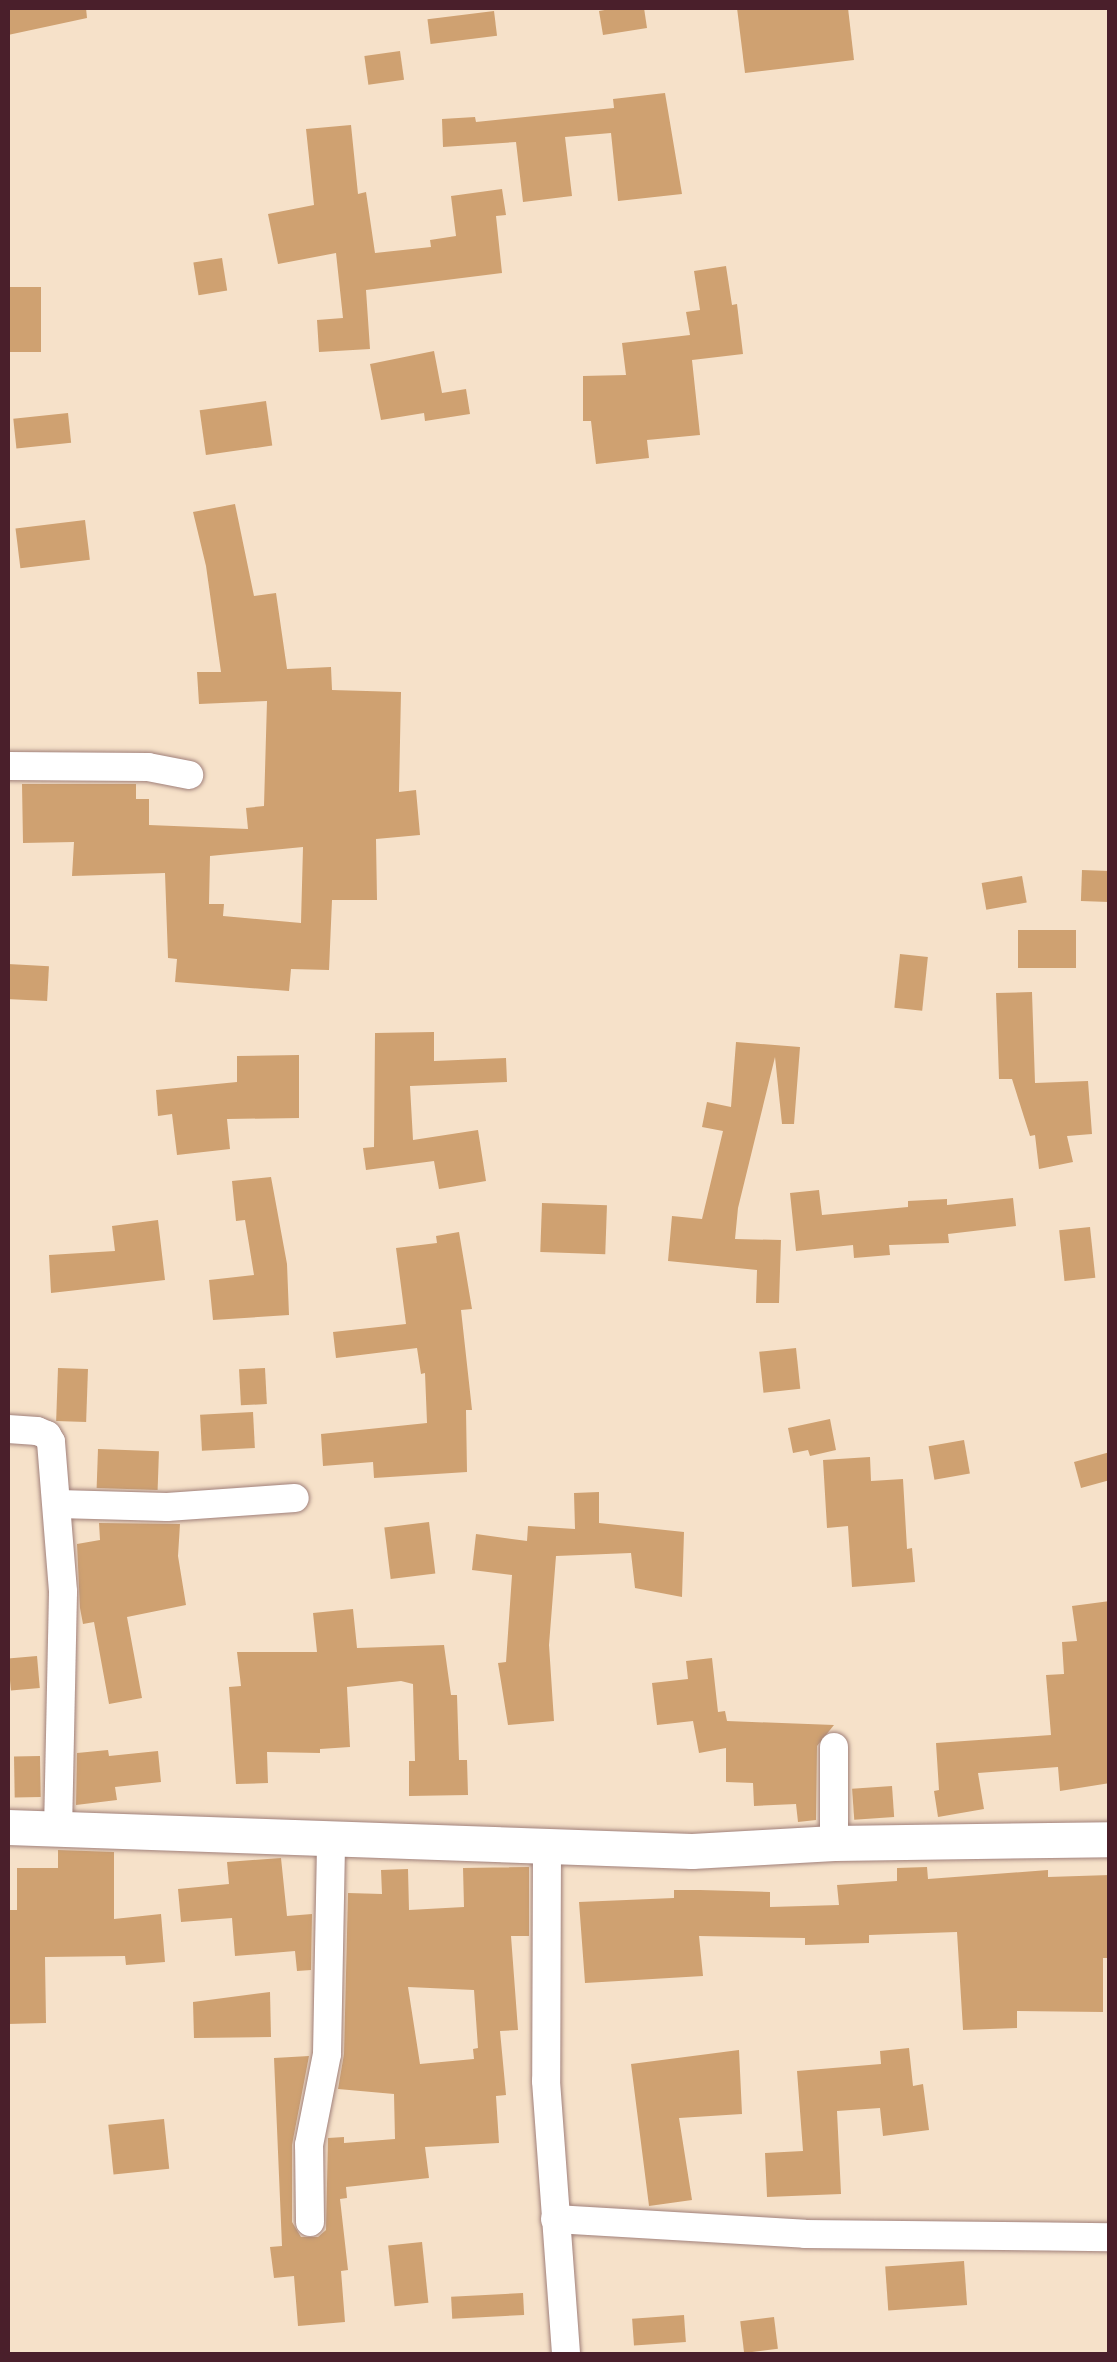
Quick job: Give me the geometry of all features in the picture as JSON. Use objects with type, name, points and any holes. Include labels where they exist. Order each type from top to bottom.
[{"type":"street","points":[[8,766],[148,767],[188,775]]},
{"type":"street","points":[[8,1429],[48,1434],[53,1494],[58,1504],[63,1592],[58,1828]]},
{"type":"street","points":[[58,1504],[167,1507],[295,1498]]},
{"type":"street","points":[[834,1747],[834,1843]]},
{"type":"street","points":[[8,1828],[332,1842],[692,1851],[834,1843],[1110,1839]]},
{"type":"street","points":[[310,2222],[310,2145],[327,2054],[332,1842]]},
{"type":"street","points":[[547,1848],[546,2081],[566,2354]]},
{"type":"street","points":[[555,2219],[804,2234],[1110,2237]]},
{"type":"building","points":[[8,8],[86,8],[87,18],[8,35]]},
{"type":"building","points":[[644,8],[647,28],[603,35],[599,11]]},
{"type":"building","points":[[737,8],[848,8],[854,60],[745,73]]},
{"type":"building","points":[[494,11],[497,36],[431,44],[427,19]]},
{"type":"building","points":[[400,51],[404,80],[368,85],[364,56]]},
{"type":"building","points":[[665,93],[682,194],[618,201],[611,133],[565,137],[572,196],[523,202],[516,142],[443,147],[442,119],[475,117],[476,122],[614,108],[613,99]]},
{"type":"building","points":[[351,125],[358,194],[366,192],[375,253],[431,247],[430,240],[456,236],[451,196],[502,189],[506,215],[496,216],[502,273],[366,290],[370,349],[319,352],[317,320],[343,318],[336,253],[278,264],[268,214],[314,205],[306,129]]},
{"type":"building","points":[[222,258],[227,291],[199,295],[193,263]]},
{"type":"building","points":[[726,266],[732,305],[737,304],[743,354],[692,360],[700,435],[647,440],[649,458],[596,464],[591,421],[583,421],[583,376],[626,375],[622,343],[690,335],[686,312],[700,310],[694,271]]},
{"type":"building","points":[[8,287],[41,287],[41,352],[8,352]]},
{"type":"building","points":[[434,351],[442,393],[466,389],[470,414],[425,421],[424,413],[381,420],[370,364]]},
{"type":"building","points":[[266,401],[272,446],[206,455],[200,410]]},
{"type":"building","points":[[68,413],[71,443],[16,449],[13,419]]},
{"type":"building","points":[[235,504],[254,596],[276,593],[287,669],[331,667],[332,690],[401,692],[399,792],[416,790],[420,835],[376,839],[377,900],[332,900],[329,970],[291,969],[289,991],[175,982],[177,959],[168,958],[165,873],[72,876],[74,842],[23,843],[22,784],[136,784],[136,799],[149,799],[149,825],[248,829],[246,808],[264,806],[267,701],[199,704],[197,672],[221,672],[206,566],[193,512]],"holes":[[[303,847],[301,923],[223,916],[224,904],[209,904],[210,856]]]},
{"type":"building","points":[[85,520],[90,560],[20,568],[16,529]]},
{"type":"building","points":[[1082,870],[1110,871],[1109,902],[1081,901]]},
{"type":"building","points":[[1022,876],[1027,903],[986,910],[982,883]]},
{"type":"building","points":[[1018,930],[1076,930],[1076,968],[1018,968]]},
{"type":"building","points":[[900,954],[928,957],[922,1011],[894,1008]]},
{"type":"building","points":[[8,964],[49,966],[47,1001],[8,999]]},
{"type":"building","points":[[1032,992],[1035,1083],[1088,1081],[1092,1134],[1067,1136],[1073,1162],[1039,1169],[1035,1135],[1030,1136],[1012,1079],[999,1079],[996,993]]},
{"type":"building","points":[[434,1032],[434,1061],[506,1058],[507,1082],[410,1086],[413,1140],[478,1130],[486,1181],[439,1189],[434,1161],[366,1170],[363,1148],[374,1147],[375,1033]]},
{"type":"building","points":[[736,1042],[800,1047],[794,1124],[782,1124],[775,1057],[738,1208],[735,1239],[781,1240],[779,1303],[756,1303],[757,1270],[668,1261],[672,1216],[702,1219],[723,1131],[702,1127],[707,1102],[731,1107]]},
{"type":"building","points":[[299,1055],[299,1118],[227,1119],[230,1149],[177,1155],[172,1114],[158,1116],[156,1090],[237,1082],[237,1056]]},
{"type":"building","points":[[271,1177],[287,1264],[289,1315],[213,1320],[209,1280],[254,1275],[245,1220],[236,1221],[232,1181]]},
{"type":"building","points":[[819,1190],[822,1215],[908,1207],[908,1201],[947,1199],[947,1205],[1013,1198],[1016,1226],[948,1234],[949,1243],[889,1245],[890,1255],[854,1258],[853,1245],[796,1251],[790,1193]]},
{"type":"building","points":[[542,1203],[607,1205],[605,1254],[540,1252]]},
{"type":"building","points":[[158,1220],[165,1280],[51,1293],[49,1255],[115,1251],[112,1226]]},
{"type":"building","points":[[1090,1227],[1095,1278],[1065,1281],[1059,1230]]},
{"type":"building","points":[[459,1232],[472,1309],[461,1310],[472,1410],[466,1410],[467,1472],[374,1478],[373,1462],[323,1466],[321,1434],[427,1423],[425,1373],[421,1374],[417,1348],[336,1358],[333,1332],[406,1324],[396,1248],[437,1243],[436,1236]]},
{"type":"building","points":[[796,1348],[800,1389],[763,1393],[759,1352]]},
{"type":"building","points":[[58,1368],[88,1369],[86,1422],[56,1421]]},
{"type":"building","points":[[265,1368],[267,1404],[241,1405],[239,1369]]},
{"type":"building","points":[[253,1412],[255,1448],[202,1451],[200,1415]]},
{"type":"building","points":[[830,1419],[836,1450],[810,1456],[808,1450],[793,1453],[788,1428]]},
{"type":"building","points":[[964,1440],[970,1473],[934,1480],[929,1446]]},
{"type":"building","points":[[98,1449],[159,1451],[158,1490],[97,1488]]},
{"type":"building","points":[[1110,1452],[1110,1480],[1081,1488],[1074,1462]]},
{"type":"building","points":[[870,1457],[871,1481],[903,1479],[907,1549],[912,1548],[915,1582],[852,1587],[848,1526],[827,1528],[823,1460]]},
{"type":"building","points":[[599,1492],[599,1523],[684,1532],[682,1597],[635,1588],[631,1553],[556,1556],[549,1645],[554,1721],[508,1725],[498,1663],[506,1662],[512,1575],[472,1570],[476,1534],[527,1541],[528,1526],[575,1529],[574,1493]]},
{"type":"building","points":[[429,1522],[435,1574],[391,1579],[384,1527]]},
{"type":"building","points":[[99,1523],[180,1524],[178,1556],[186,1605],[127,1617],[142,1698],[109,1704],[94,1622],[83,1624],[80,1608],[77,1544],[100,1540]]},
{"type":"building","points":[[1110,1601],[1110,1783],[1060,1791],[1058,1767],[978,1773],[984,1809],[938,1817],[934,1791],[939,1790],[936,1743],[1051,1735],[1046,1675],[1064,1674],[1062,1642],[1077,1641],[1072,1606]]},
{"type":"building","points":[[353,1609],[357,1648],[444,1645],[451,1695],[457,1695],[459,1760],[467,1760],[468,1795],[409,1796],[409,1761],[415,1761],[413,1684],[401,1681],[347,1687],[350,1747],[320,1749],[320,1753],[267,1752],[268,1783],[236,1784],[229,1687],[241,1686],[237,1652],[317,1652],[313,1613]]},
{"type":"building","points":[[37,1656],[40,1688],[11,1690],[8,1659]]},
{"type":"building","points":[[712,1658],[718,1712],[725,1711],[727,1721],[834,1725],[817,1746],[816,1820],[798,1822],[796,1804],[754,1806],[753,1783],[726,1782],[726,1748],[699,1753],[693,1721],[657,1725],[652,1683],[688,1679],[686,1661]]},
{"type":"building","points":[[108,1750],[109,1756],[158,1751],[161,1782],[115,1787],[117,1800],[76,1805],[77,1753]]},
{"type":"building","points":[[14,1756],[40,1756],[41,1797],[15,1797]]},
{"type":"building","points":[[892,1786],[894,1817],[854,1820],[852,1789]]},
{"type":"building","points":[[58,1850],[114,1852],[114,1919],[161,1914],[165,1962],[126,1965],[125,1956],[45,1957],[46,2023],[8,2024],[8,1910],[17,1910],[17,1868],[58,1868]]},
{"type":"building","points":[[281,1858],[287,1916],[312,1914],[311,1970],[297,1971],[295,1951],[235,1956],[232,1918],[181,1922],[178,1889],[229,1884],[227,1862]]},
{"type":"building","points":[[529,1867],[529,1936],[511,1936],[518,2030],[500,2031],[506,2095],[496,2096],[499,2143],[425,2147],[429,2178],[346,2187],[347,2198],[340,2199],[348,2270],[341,2271],[345,2322],[298,2326],[294,2276],[274,2278],[270,2247],[282,2246],[274,2058],[309,2056],[292,2145],[292,2222],[301,2237],[318,2237],[326,2230],[328,2138],[344,2137],[344,2143],[395,2139],[394,2094],[338,2089],[344,2054],[348,1893],[382,1894],[381,1870],[408,1869],[409,1910],[464,1907],[463,1868]],"holes":[[[408,1987],[474,1990],[478,2048],[473,2049],[474,2059],[420,2064]]]},
{"type":"building","points":[[927,1867],[928,1879],[1048,1870],[1048,1877],[1110,1875],[1110,1958],[1103,1958],[1103,2012],[1017,2011],[1017,2028],[963,2030],[957,1932],[869,1935],[869,1943],[805,1945],[805,1938],[699,1936],[703,1976],[585,1983],[579,1902],[674,1898],[674,1890],[700,1890],[770,1892],[770,1907],[839,1905],[837,1885],[897,1881],[897,1868]]},
{"type":"building","points":[[270,1992],[271,2037],[194,2038],[193,2002]]},
{"type":"building","points":[[909,2048],[913,2086],[923,2084],[929,2130],[883,2136],[880,2108],[837,2111],[841,2194],[767,2197],[765,2153],[803,2151],[797,2071],[881,2064],[880,2051]]},
{"type":"building","points":[[739,2050],[742,2114],[679,2118],[692,2200],[649,2206],[631,2064]]},
{"type":"building","points":[[164,2119],[169,2169],[114,2175],[108,2125]]},
{"type":"building","points":[[422,2242],[428,2303],[395,2306],[388,2246]]},
{"type":"building","points":[[964,2261],[967,2305],[888,2310],[885,2267]]},
{"type":"building","points":[[523,2293],[524,2315],[452,2319],[451,2297]]},
{"type":"building","points":[[684,2315],[686,2342],[634,2346],[632,2319]]},
{"type":"building","points":[[774,2317],[778,2349],[744,2353],[740,2321]]}]
